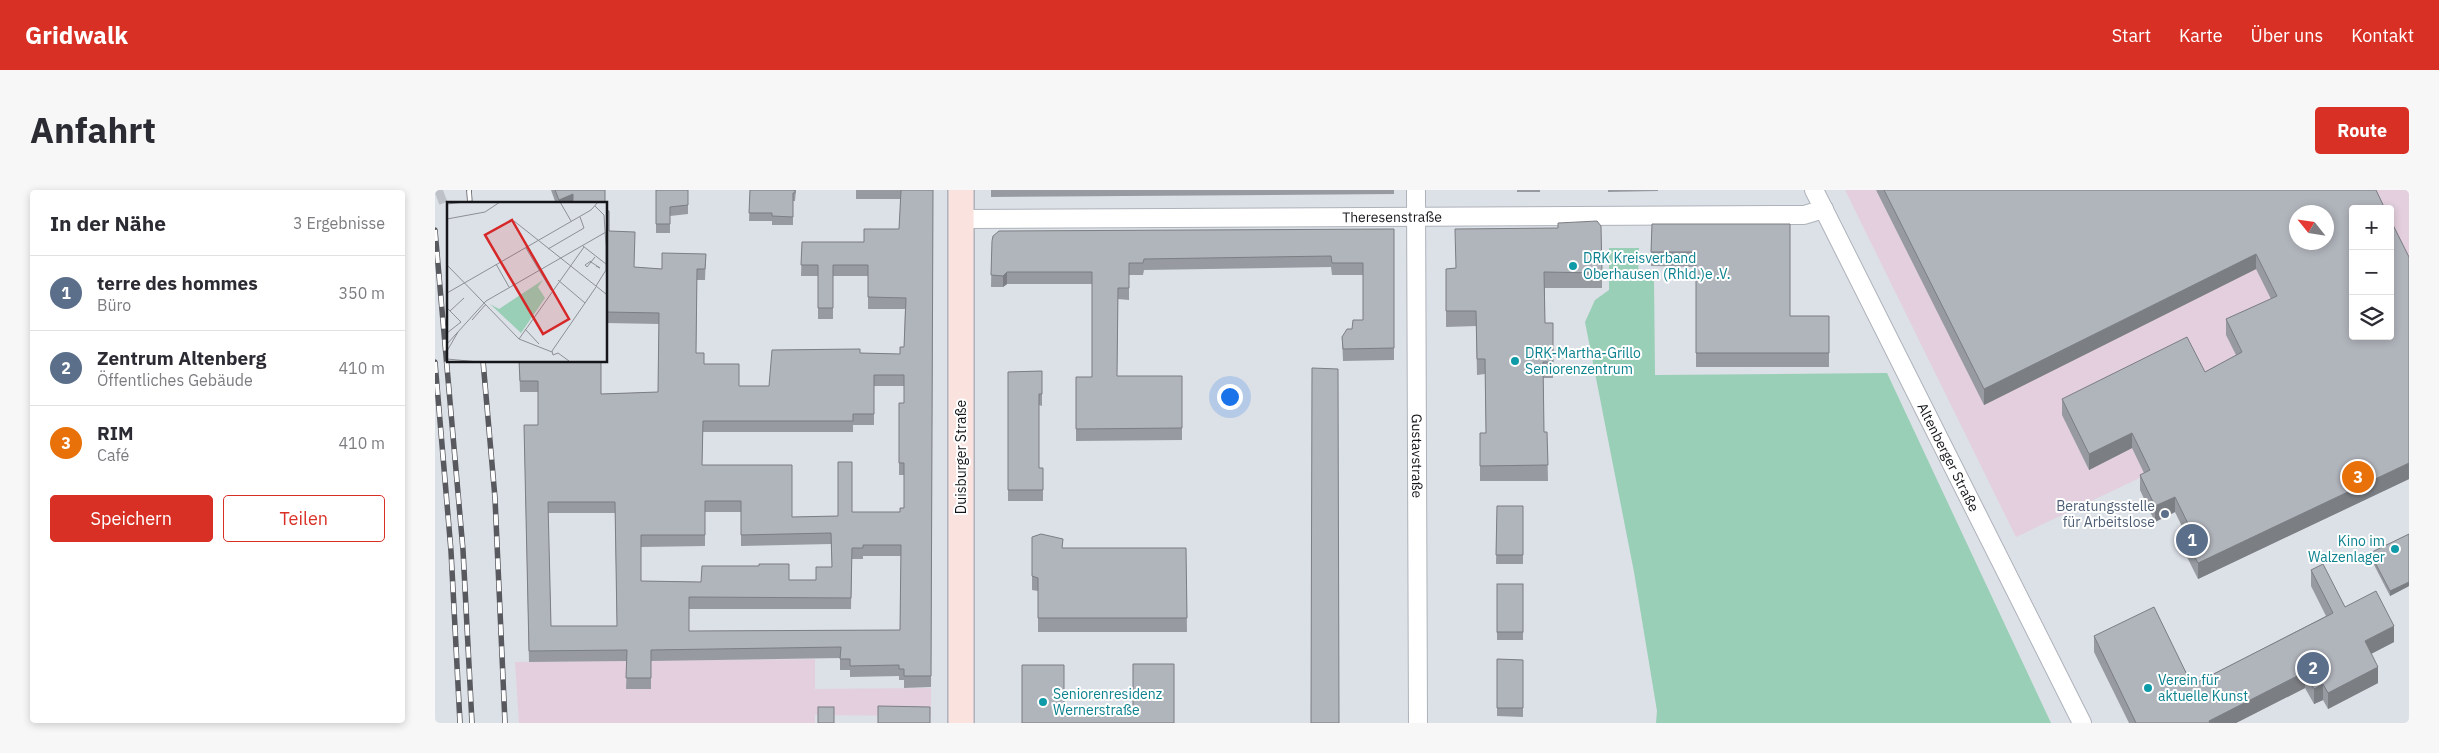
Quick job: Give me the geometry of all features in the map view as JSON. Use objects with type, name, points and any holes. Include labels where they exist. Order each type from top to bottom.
[{"type":"main road","name":"Duisburger Straße","points":[[961,190],[961,723]]},
{"type":"street","name":"Gustavstraße","points":[[1416,190],[1418,723]]},
{"type":"street","name":"Altenberger Straße","points":[[1814,190],[2081,723]]},
{"type":"street","name":"Theresenstraße","points":[[961,219],[1804,215],[1824,209]]},
{"type":"shaded area","points":[[1845,190],[2409,190],[2409,349],[2016,537]]},
{"type":"shaded area","points":[[815,659],[815,689],[931,688],[931,716],[815,715],[815,723],[519,723],[515,662]]},
{"type":"green space","points":[[1609,248],[1639,248],[1638,275],[1654,281],[1655,375],[1887,373],[2051,723],[1656,723],[1657,711],[1634,572],[1585,322],[1595,300],[1609,290]]},
{"type":"building","points":[[555,190],[605,190],[605,202],[573,202],[573,194],[559,200]]},
{"type":"building","points":[[656,190],[688,190],[688,205],[670,207],[670,224],[656,224]]},
{"type":"building","points":[[750,190],[795,190],[795,193],[793,193],[793,217],[772,216],[772,213],[749,213]]},
{"type":"building","points":[[901,190],[933,190],[931,676],[904,676],[904,669],[899,669],[899,665],[850,666],[850,659],[840,659],[841,647],[651,650],[651,678],[626,678],[627,650],[529,651],[524,425],[538,425],[538,381],[520,381],[519,362],[601,362],[601,394],[658,392],[659,313],[607,312],[607,211],[609,211],[609,231],[635,232],[634,267],[662,269],[662,253],[706,254],[705,269],[697,269],[696,353],[704,353],[704,364],[739,364],[739,386],[769,386],[772,350],[860,349],[860,353],[900,354],[900,347],[904,347],[906,298],[868,297],[868,265],[833,265],[833,308],[818,308],[818,265],[801,265],[802,242],[864,242],[864,229],[899,229]],"holes":[[[874,375],[904,375],[904,403],[899,403],[899,463],[904,463],[904,508],[900,508],[900,512],[852,512],[852,462],[838,462],[838,516],[792,517],[792,465],[702,465],[703,421],[853,421],[853,414],[874,414]],[[705,501],[741,501],[741,535],[831,533],[832,567],[816,567],[816,580],[789,580],[789,564],[759,564],[759,566],[702,566],[701,582],[641,581],[641,535],[705,535]],[[548,502],[615,502],[617,626],[551,626]],[[863,545],[901,545],[900,630],[689,631],[689,597],[851,598],[852,548],[863,548]]]},
{"type":"building","points":[[1884,190],[2376,190],[2383,205],[2349,205],[2349,340],[2394,340],[2394,227],[2409,257],[2409,463],[2198,563],[2187,542],[2195,538],[2175,497],[2155,506],[2140,475],[2150,470],[2132,433],[2089,454],[2062,399],[2187,337],[2205,372],[2242,352],[2226,319],[2277,296],[2256,254],[1984,389]]},
{"type":"building","name":"DRK-Martha-Grillo Seniorenzentrum","points":[[1597,221],[1601,226],[1602,273],[1544,272],[1545,323],[1553,323],[1553,362],[1543,362],[1544,432],[1547,432],[1548,465],[1480,466],[1480,433],[1486,433],[1485,359],[1477,359],[1476,311],[1446,311],[1446,269],[1456,268],[1455,229],[1558,228],[1558,223]]},
{"type":"building","points":[[1652,224],[1790,224],[1790,316],[1829,316],[1829,353],[1696,353],[1696,252],[1651,252]]},
{"type":"building","points":[[1394,229],[1394,348],[1343,349],[1342,337],[1347,329],[1352,329],[1353,320],[1363,320],[1363,263],[1332,263],[1331,256],[1144,259],[1143,263],[1129,263],[1129,288],[1118,288],[1117,376],[1182,376],[1182,428],[1076,429],[1076,377],[1092,377],[1092,272],[1007,272],[1003,276],[991,275],[992,241],[993,236],[999,231]]},
{"type":"building","points":[[1312,368],[1338,369],[1339,723],[1311,723]]},
{"type":"building","points":[[1042,371],[1042,394],[1039,394],[1039,468],[1043,468],[1043,490],[1008,490],[1008,372]]},
{"type":"building","points":[[1497,506],[1523,506],[1523,555],[1496,555]]},
{"type":"building","points":[[1041,534],[1063,539],[1062,548],[1186,548],[1187,618],[1038,618],[1038,578],[1032,576],[1032,537]]},
{"type":"building","points":[[2409,534],[2409,582],[2390,591],[2370,553]]},
{"type":"building","points":[[2323,564],[2345,607],[2376,591],[2394,626],[2365,641],[2378,667],[2328,693],[2323,684],[2314,689],[2305,672],[2209,721],[2210,723],[2136,723],[2094,636],[2154,607],[2192,685],[2333,613],[2311,570]]},
{"type":"building","points":[[1497,584],[1523,584],[1523,632],[1497,632]]},
{"type":"building","points":[[1497,659],[1523,660],[1523,708],[1497,708]]},
{"type":"building","points":[[1133,664],[1174,664],[1174,723],[1022,723],[1022,665],[1064,665],[1064,711],[1133,711]]},
{"type":"building","points":[[878,706],[930,707],[930,723],[878,723]]},
{"type":"building","points":[[818,707],[834,707],[834,723],[818,723]]},
{"type":"tunnel","points":[[435,193],[443,190]]},
{"type":"railway","points":[[469,190],[470,202]]},
{"type":"railway","points":[[435,230],[463,550],[472,723]]},
{"type":"railway","points":[[435,362],[451,551],[460,723]]},
{"type":"railway","points":[[483,362],[495,498],[505,723]]},
{"type":"place","name":"DRK Kreisverband Oberhausen (Rhld.)e .V.","points":[[1573,266]]},
{"type":"place","name":"DRK-Martha-Grillo Seniorenzentrum","points":[[1515,361]]},
{"type":"place","name":"RIM","points":[[2358,477]]},
{"type":"place","name":"Beratungsstelle für Arbeitslose","points":[[2165,514]]},
{"type":"place","name":"terre des hommes","points":[[2192,540]]},
{"type":"place","name":"Kino im Walzenlager","points":[[2395,549]]},
{"type":"place","name":"Zentrum Altenberg","points":[[2313,668]]},
{"type":"place","name":"Verein für aktuelle Kunst","points":[[2148,688]]},
{"type":"place","name":"Seniorenresidenz Wernerstraße","points":[[1043,702]]}]
